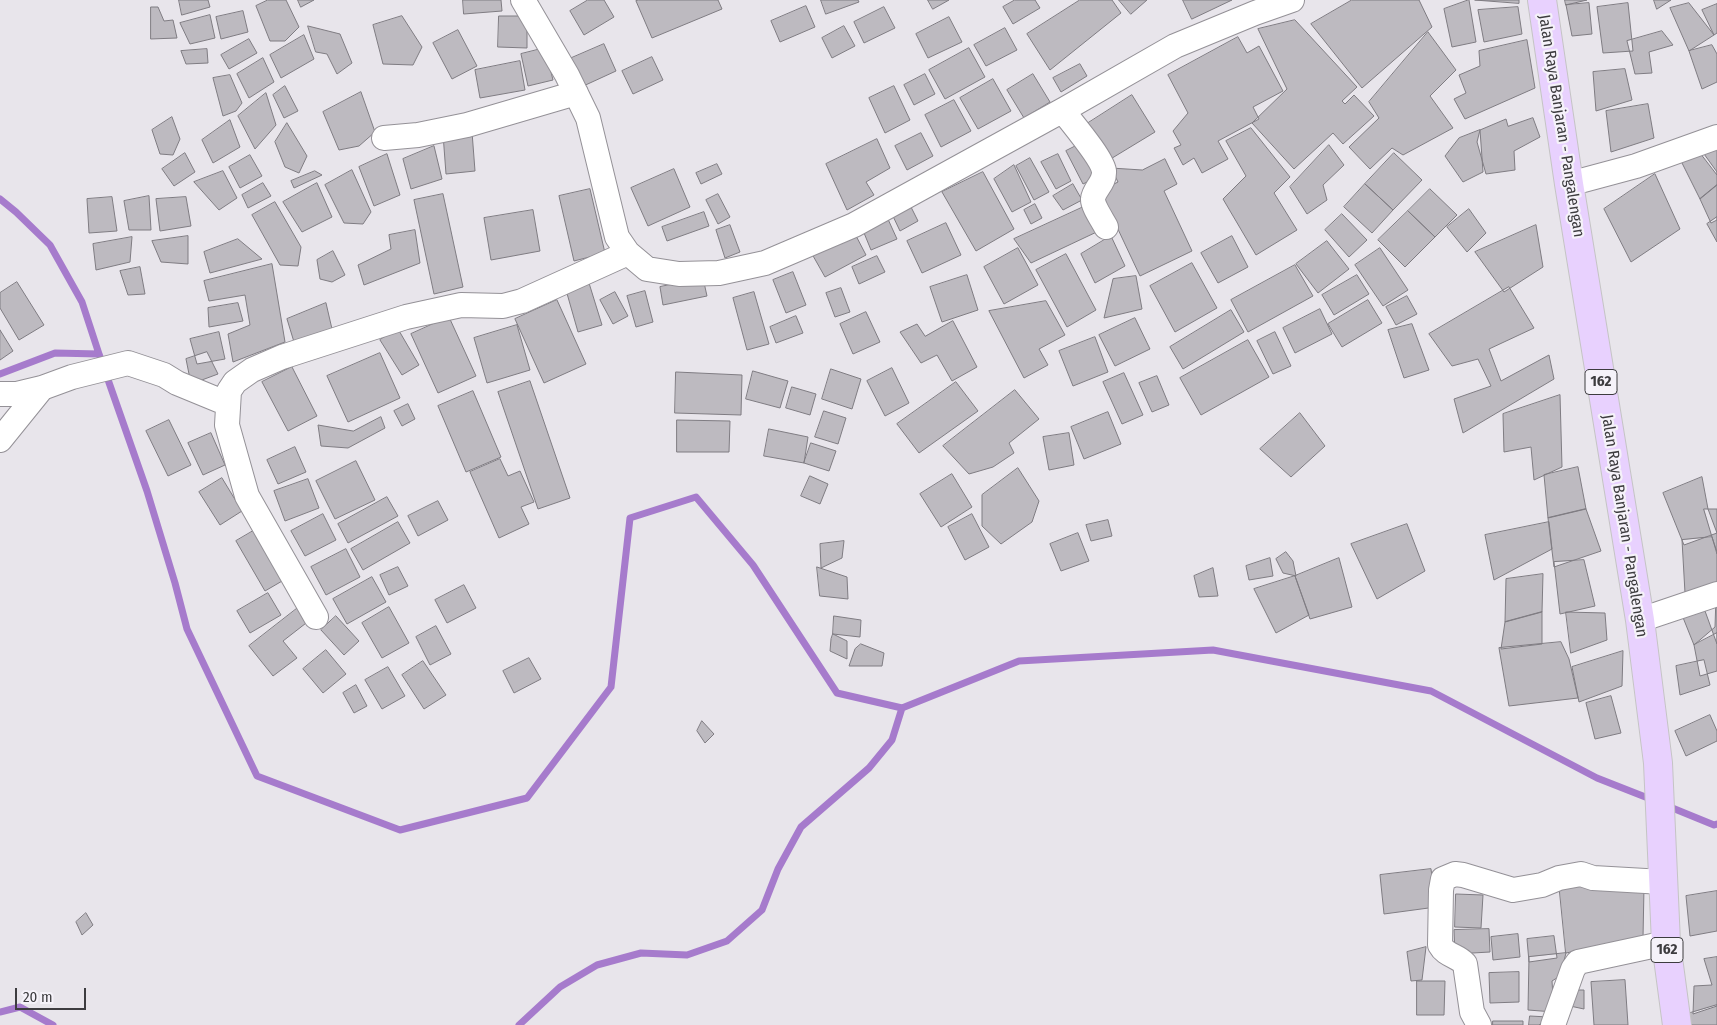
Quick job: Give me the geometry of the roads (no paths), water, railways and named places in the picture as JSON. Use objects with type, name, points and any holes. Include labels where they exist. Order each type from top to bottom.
[{"type":"main road","name":"Jalan Raya Banjaran - Pangalengan","points":[[1542,0],[1569,184],[1640,620],[1658,764],[1666,943],[1677,1025]]},
{"type":"street","points":[[523,0],[576,93],[588,118],[617,237],[628,253],[647,269],[679,274],[719,273],[765,263],[854,226],[1063,111],[1175,46],[1292,0]]},
{"type":"street","points":[[384,138],[418,135],[467,125],[576,93]]},
{"type":"street","points":[[1063,111],[1104,169],[1102,184],[1093,199],[1093,204],[1106,227]]},
{"type":"street","points":[[1569,184],[1636,166],[1717,137]]},
{"type":"street","points":[[316,618],[247,496],[227,425],[229,391],[235,382],[252,370],[282,357],[406,317],[461,305],[503,306],[522,302],[628,253]]},
{"type":"street","points":[[0,394],[17,394],[42,388],[72,377],[128,363],[164,375],[177,383],[228,404]]},
{"type":"street","points":[[0,440],[42,388]]},
{"type":"street","points":[[1640,620],[1717,594]]},
{"type":"street","points":[[1479,1025],[1472,1012],[1465,964],[1462,960],[1447,954],[1440,945],[1441,890],[1444,879],[1455,874],[1463,875],[1513,890],[1542,885],[1559,878],[1581,874],[1593,878],[1663,878]]},
{"type":"street","points":[[1553,1025],[1573,969],[1578,962],[1666,943]]},
{"type":"waterway","points":[[0,199],[50,245],[82,302],[99,354]]},
{"type":"waterway","points":[[0,374],[55,353],[99,354],[147,491],[187,629],[257,776],[400,830],[527,798],[611,687],[630,518],[696,497],[753,565],[837,693],[902,708],[1019,661],[1213,650],[1431,691],[1597,778],[1653,800]]},
{"type":"waterway","points":[[519,1025],[560,987],[597,965],[641,953],[687,955],[727,941],[762,910],[778,869],[801,827],[869,768],[892,740],[902,708]]},
{"type":"waterway","points":[[1665,805],[1714,825],[1717,824]]},
{"type":"waterway","points":[[0,1012],[20,1007],[53,1025]]}]
